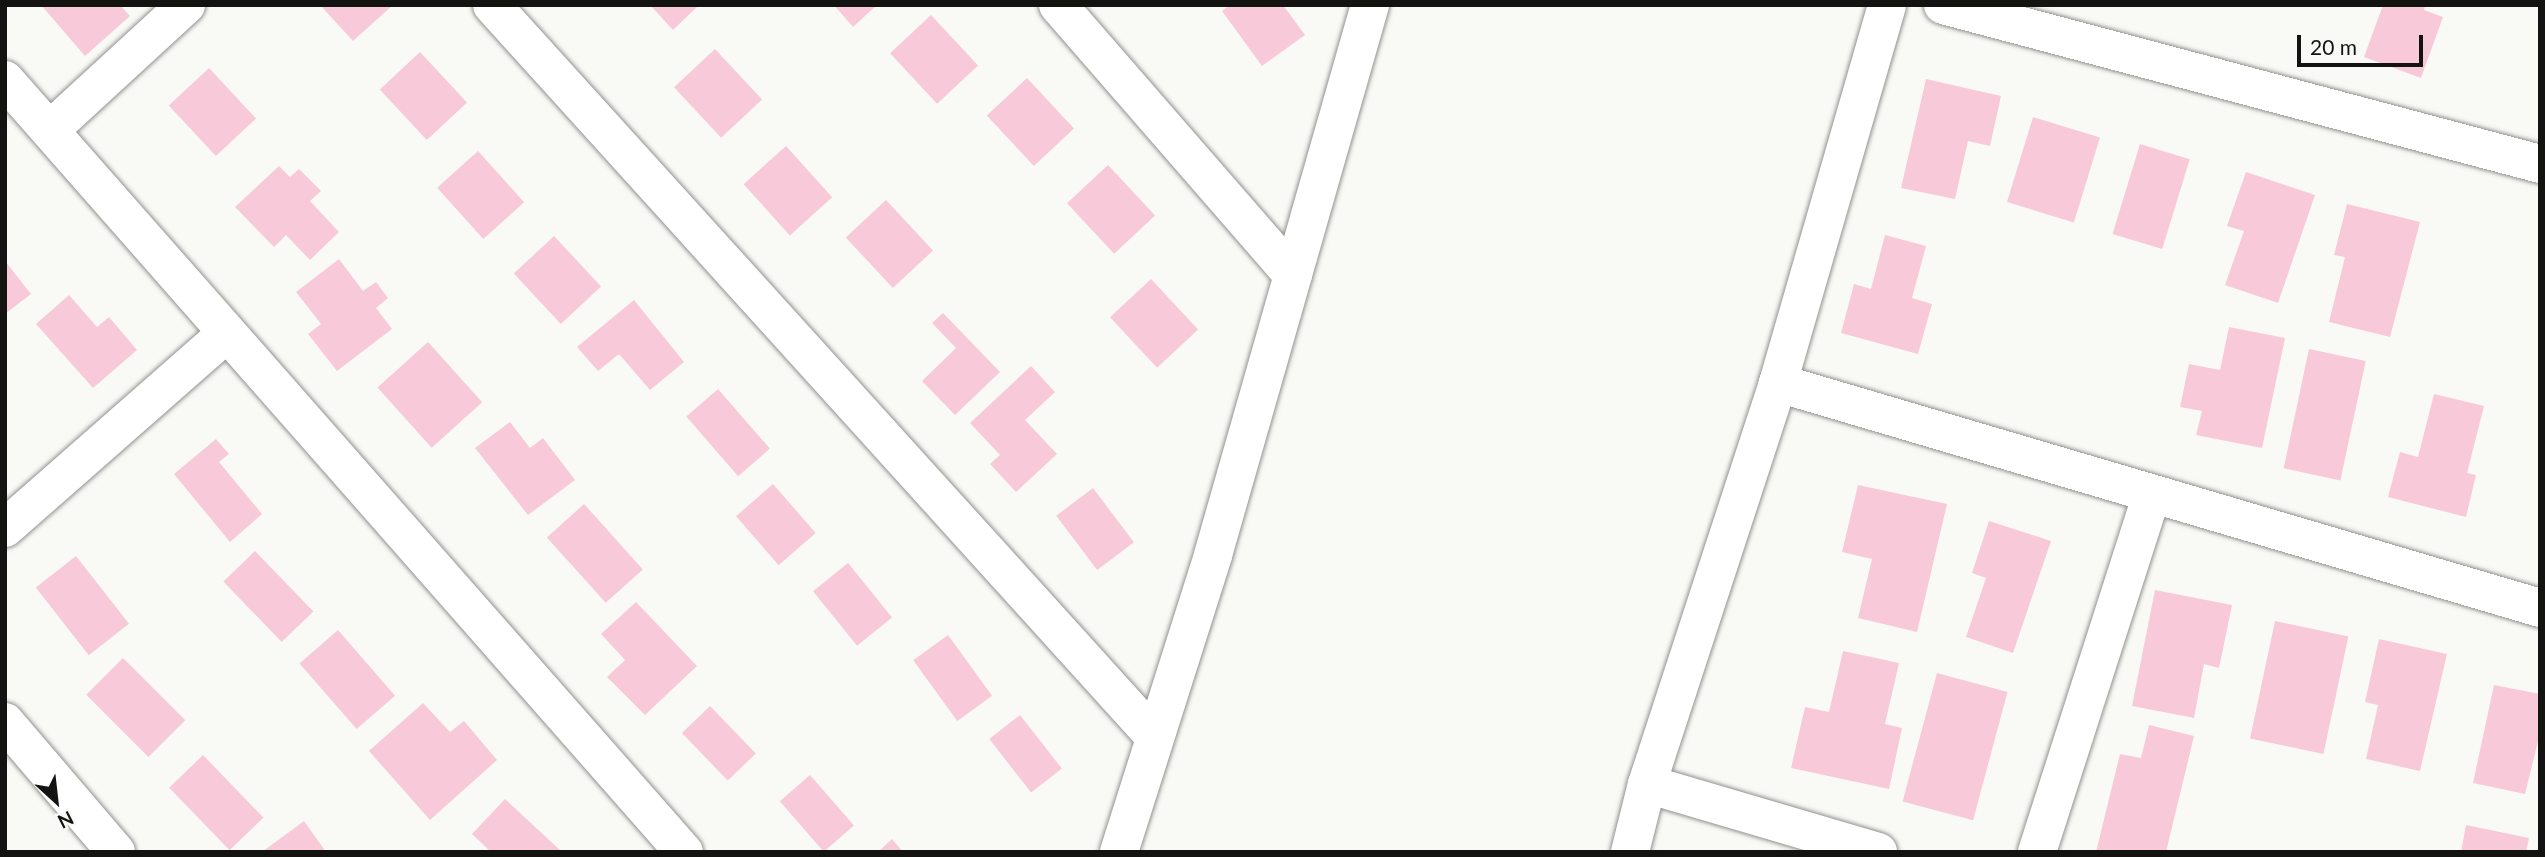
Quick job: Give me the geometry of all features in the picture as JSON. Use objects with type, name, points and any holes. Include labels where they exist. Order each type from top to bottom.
[{"type":"street","points":[[50,130],[186,5]]},
{"type":"street","points":[[492,5],[1153,735]]},
{"type":"street","points":[[1058,5],[1293,275]]},
{"type":"street","points":[[1119,852],[1153,735],[1213,555],[1370,5]]},
{"type":"street","points":[[1630,852],[1647,784],[1778,383],[1887,5]]},
{"type":"street","points":[[1943,5],[2540,164]]},
{"type":"street","points":[[5,80],[684,852]]},
{"type":"street","points":[[5,528],[226,334]]},
{"type":"street","points":[[1778,383],[2151,497],[2540,608]]},
{"type":"street","points":[[2037,852],[2151,497]]},
{"type":"street","points":[[5,722],[99,846]]},
{"type":"street","points":[[1647,784],[1878,852]]},
{"type":"building","points":[[41,5],[120,5],[130,16],[85,56]]},
{"type":"building","points":[[320,5],[393,5],[353,41]]},
{"type":"building","points":[[650,5],[699,5],[673,30]]},
{"type":"building","points":[[834,5],[877,5],[853,27]]},
{"type":"building","points":[[1230,5],[1283,5],[1305,35],[1262,66],[1222,11]]},
{"type":"building","points":[[2383,5],[2425,5],[2424,10],[2443,17],[2421,78],[2364,57]]},
{"type":"building","points":[[931,15],[978,65],[937,104],[890,53]]},
{"type":"building","points":[[715,49],[762,99],[721,138],[674,87]]},
{"type":"building","points":[[420,52],[467,102],[427,140],[380,90]]},
{"type":"building","points":[[209,68],[256,118],[216,156],[169,106]]},
{"type":"building","points":[[1027,78],[1074,128],[1034,166],[987,116]]},
{"type":"building","points":[[1926,79],[2001,96],[1990,146],[1968,141],[1955,199],[1901,188]]},
{"type":"building","points":[[2033,117],[2100,137],[2074,223],[2007,202]]},
{"type":"building","points":[[2140,144],[2190,159],[2162,249],[2113,234]]},
{"type":"building","points":[[786,146],[832,197],[790,235],[744,184]]},
{"type":"building","points":[[478,151],[524,202],[483,239],[437,188]]},
{"type":"building","points":[[1108,165],[1155,215],[1114,254],[1067,203]]},
{"type":"building","points":[[279,166],[290,177],[299,169],[321,191],[310,201],[339,232],[310,260],[286,235],[274,247],[235,207]]},
{"type":"building","points":[[2246,172],[2315,195],[2278,303],[2225,285],[2244,231],[2227,226]]},
{"type":"building","points":[[886,200],[933,250],[893,288],[846,238]]},
{"type":"building","points":[[2347,204],[2420,222],[2390,337],[2329,322],[2345,257],[2334,255]]},
{"type":"building","points":[[1885,235],[1926,246],[1912,298],[1932,304],[1918,354],[1841,333],[1854,284],[1871,289]]},
{"type":"building","points":[[554,236],[601,286],[561,324],[514,274]]},
{"type":"building","points":[[339,259],[363,291],[376,282],[388,298],[376,308],[392,329],[337,371],[308,334],[321,324],[296,292]]},
{"type":"building","points":[[5,261],[31,294],[5,314]]},
{"type":"building","points":[[1151,279],[1198,329],[1157,368],[1110,317]]},
{"type":"building","points":[[69,295],[97,327],[109,317],[137,350],[93,388],[36,324]]},
{"type":"building","points":[[634,300],[684,362],[650,390],[619,354],[598,371],[577,347]]},
{"type":"building","points":[[943,313],[1000,372],[955,415],[922,381],[956,348],[932,323]]},
{"type":"building","points":[[2229,327],[2285,338],[2262,448],[2196,435],[2202,411],[2180,407],[2189,364],[2220,370]]},
{"type":"building","points":[[428,342],[482,402],[432,448],[377,388]]},
{"type":"building","points":[[2309,349],[2366,361],[2340,480],[2284,468]]},
{"type":"building","points":[[1031,366],[1055,392],[1025,420],[1057,454],[1016,492],[990,464],[1000,455],[970,423]]},
{"type":"building","points":[[718,389],[770,449],[738,476],[686,417]]},
{"type":"building","points":[[2434,394],[2484,406],[2467,473],[2476,475],[2466,517],[2388,497],[2400,452],[2418,457]]},
{"type":"building","points":[[510,422],[530,448],[543,438],[575,480],[528,515],[475,448]]},
{"type":"building","points":[[216,439],[229,454],[219,462],[262,514],[230,542],[174,474]]},
{"type":"building","points":[[773,484],[816,533],[779,565],[736,516]]},
{"type":"building","points":[[1858,485],[1947,504],[1917,632],[1858,618],[1872,559],[1842,552]]},
{"type":"building","points":[[1093,488],[1134,542],[1097,570],[1056,516]]},
{"type":"building","points":[[584,504],[643,569],[606,603],[547,537]]},
{"type":"building","points":[[1989,521],[2051,541],[2013,653],[1966,637],[1986,578],[1972,573]]},
{"type":"building","points":[[255,551],[313,611],[282,642],[223,582]]},
{"type":"building","points":[[76,556],[129,624],[89,655],[36,587]]},
{"type":"building","points":[[848,563],[892,617],[857,646],[813,591]]},
{"type":"building","points":[[2155,590],[2232,605],[2219,668],[2204,664],[2194,718],[2132,706]]},
{"type":"building","points":[[636,602],[697,666],[645,715],[607,677],[625,660],[601,634]]},
{"type":"building","points":[[2275,621],[2348,637],[2323,754],[2250,738]]},
{"type":"building","points":[[338,630],[395,696],[357,729],[300,663]]},
{"type":"building","points":[[948,635],[992,696],[957,721],[913,660]]},
{"type":"building","points":[[2379,639],[2447,654],[2420,771],[2366,759],[2378,705],[2365,702]]},
{"type":"building","points":[[1843,651],[1899,663],[1885,724],[1902,728],[1889,789],[1791,768],[1805,707],[1829,712]]},
{"type":"building","points":[[123,658],[185,720],[148,757],[86,695]]},
{"type":"building","points":[[1937,673],[2008,692],[1973,820],[1903,801]]},
{"type":"building","points":[[2494,685],[2540,694],[2540,733],[2525,794],[2473,783]]},
{"type":"building","points":[[423,703],[450,732],[464,721],[497,760],[430,820],[369,751]]},
{"type":"building","points":[[710,706],[756,753],[728,781],[682,733]]},
{"type":"building","points":[[1020,715],[1062,769],[1031,793],[989,739]]},
{"type":"building","points":[[2149,725],[2194,736],[2166,852],[2096,852],[2120,754],[2141,758]]},
{"type":"building","points":[[203,755],[263,818],[230,850],[169,788]]},
{"type":"building","points":[[810,775],[854,826],[824,852],[780,801]]},
{"type":"building","points":[[505,799],[562,852],[491,852],[472,834]]},
{"type":"building","points":[[304,821],[326,852],[262,852]]},
{"type":"building","points":[[2466,825],[2529,838],[2526,852],[2461,852]]},
{"type":"building","points":[[892,839],[903,852],[878,852]]}]
